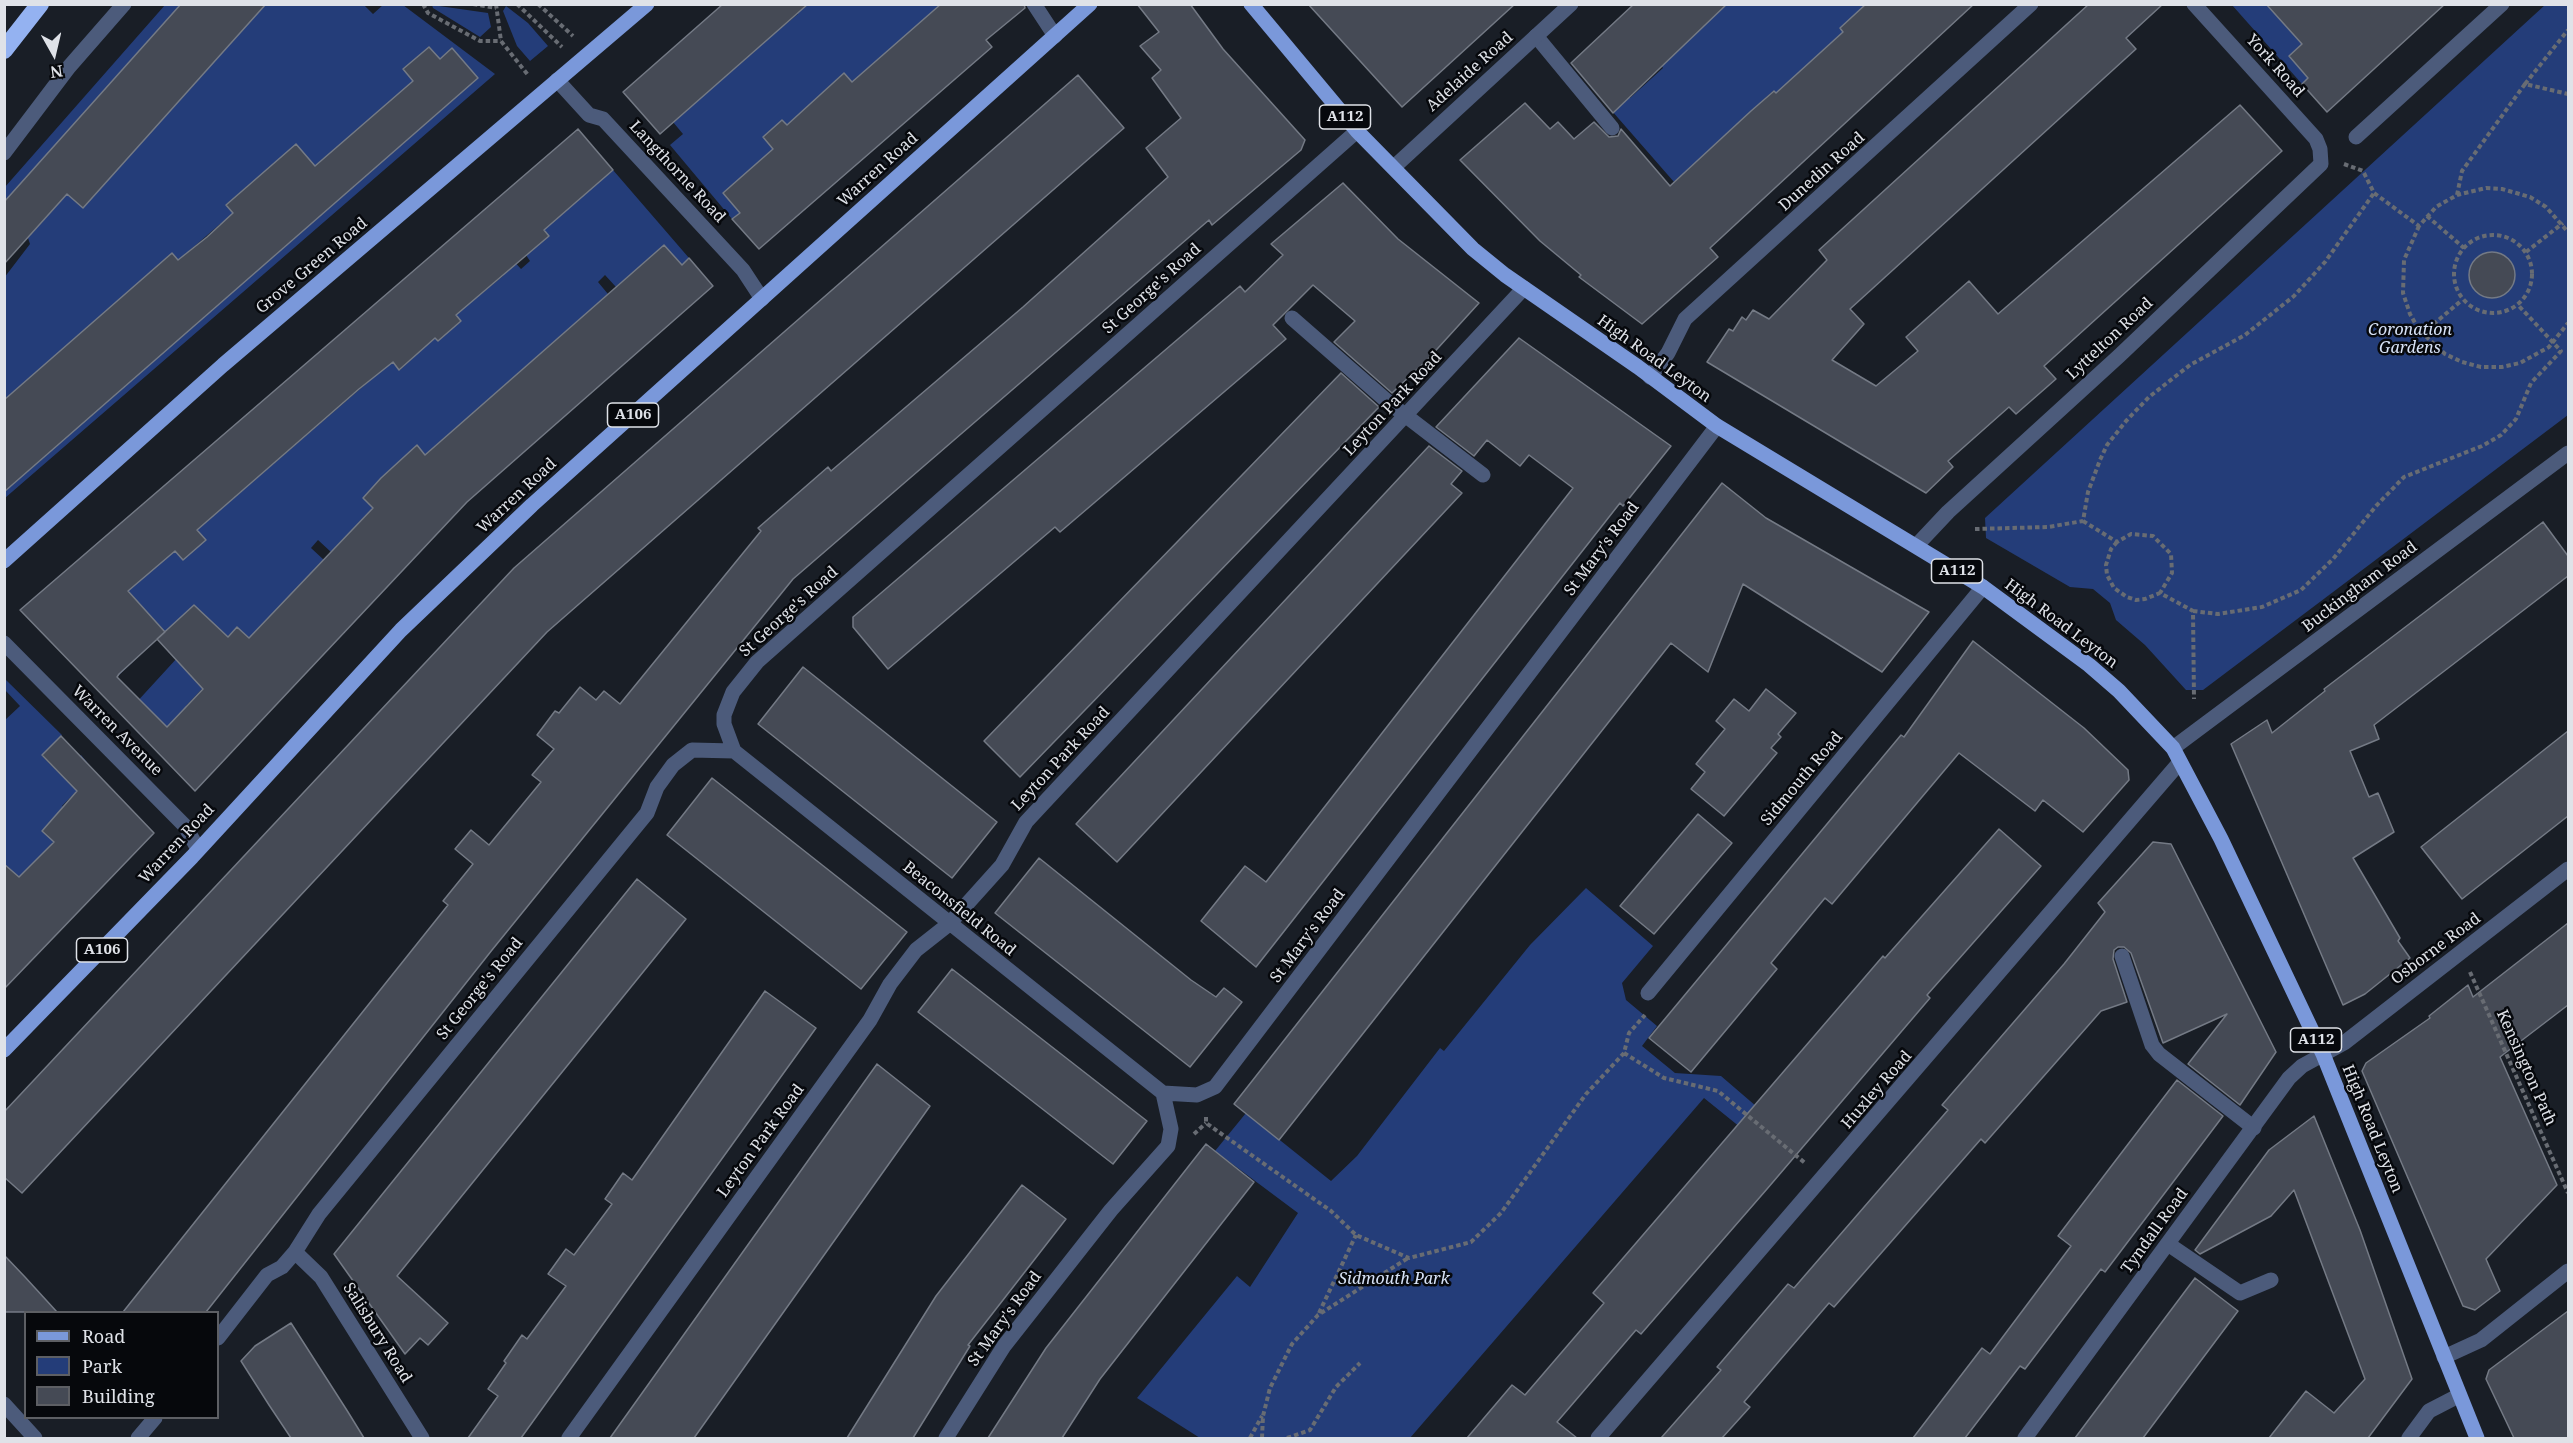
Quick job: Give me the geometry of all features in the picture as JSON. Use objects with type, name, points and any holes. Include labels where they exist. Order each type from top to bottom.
[{"type":"highway","points":[[4,50],[40,4]]},
{"type":"main road","name":"Grove Green Road","points":[[4,561],[223,365],[647,4]]},
{"type":"main road","name":"Warren Road","points":[[4,1050],[198,849],[401,630],[532,505],[1090,4]]},
{"type":"main road","name":"High Road Leyton","points":[[1251,4],[1357,131],[1473,249],[1717,426],[1983,587],[2089,665],[2119,691],[2176,755],[2221,839],[2323,1054],[2458,1396],[2477,1438]]},
{"type":"street","points":[[4,153],[69,67],[124,4]]},
{"type":"street","points":[[1034,4],[1055,36]]},
{"type":"street","name":"Adelaide Road","points":[[1394,167],[1571,4]]},
{"type":"street","name":"Dunedin Road","points":[[1650,377],[1668,353],[1685,319],[2031,4]]},
{"type":"street","name":"York Road","points":[[2194,4],[2316,139],[2321,156]]},
{"type":"street","points":[[2356,137],[2502,4]]},
{"type":"street","points":[[1536,36],[1612,128]]},
{"type":"street","name":"Langthorne Road","points":[[557,80],[589,115],[603,119],[744,270],[762,299]]},
{"type":"street","name":"St George's Road","points":[[219,1337],[267,1275],[282,1267],[319,1214],[648,813],[657,787],[673,765],[692,750],[734,751],[724,724],[726,704],[757,662],[1357,131]]},
{"type":"street","name":"Lyttelton Road","points":[[1916,546],[1948,512],[2317,171],[2321,164],[2321,156]]},
{"type":"street","name":"Leyton Park Road","points":[[568,1438],[870,1020],[890,984],[916,950],[949,924],[1002,865],[1026,822],[1524,288]]},
{"type":"street","points":[[1292,318],[1388,402],[1408,415],[1429,435],[1483,475]]},
{"type":"street","name":"St Mary's Road","points":[[1207,1093],[1215,1087],[1717,426]]},
{"type":"street","name":"Buckingham Road","points":[[2176,755],[2568,453]]},
{"type":"street","name":"Sidmouth Road","points":[[1648,993],[1983,587]]},
{"type":"street","name":"Warren Avenue","points":[[4,643],[188,830],[198,849]]},
{"type":"street","name":"Beaconsfield Road","points":[[734,751],[1163,1093]]},
{"type":"street","name":"Huxley Road","points":[[1598,1438],[2176,755]]},
{"type":"street","name":"Osborne Road","points":[[2323,1054],[2344,1042],[2568,869]]},
{"type":"street","points":[[2122,956],[2152,1045],[2158,1054],[2254,1128]]},
{"type":"street","name":"Tyndall Road","points":[[2025,1438],[2289,1078],[2302,1066],[2323,1054]]},
{"type":"street","points":[[1163,1093],[1184,1096],[1207,1093]]},
{"type":"street","name":"St Mary's Road","points":[[946,1438],[1004,1346],[1111,1210],[1168,1146],[1172,1129],[1163,1093]]},
{"type":"street","points":[[2168,1244],[2240,1293],[2271,1280]]},
{"type":"street","name":"Salisbury Road","points":[[294,1252],[321,1277],[422,1438]]},
{"type":"street","points":[[2444,1357],[2481,1340],[2568,1271]]},
{"type":"street","points":[[2409,1438],[2429,1411],[2458,1396]]},
{"type":"street","points":[[4,1404],[35,1438]]},
{"type":"street","points":[[138,1438],[154,1419]]},
{"type":"path","points":[[423,4],[428,13],[480,41],[501,41]]},
{"type":"path","points":[[473,4],[496,6],[501,41],[528,75]]},
{"type":"path","points":[[517,4],[561,46]]},
{"type":"path","points":[[538,4],[581,45]]},
{"type":"path","points":[[2457,195],[2462,171],[2525,84],[2568,30]]},
{"type":"path","points":[[2525,84],[2568,94]]},
{"type":"path","points":[[2363,171],[2374,194],[2418,226]]},
{"type":"path","points":[[2568,232],[2546,207],[2517,192],[2486,188],[2457,195],[2427,216],[2418,226],[2407,247],[2402,282],[2410,314],[2422,334],[2452,358],[2471,365],[2491,367],[2520,363],[2539,354],[2554,342],[2568,323]]},
{"type":"path","points":[[2083,521],[2088,492],[2100,460],[2107,445],[2126,421],[2149,397],[2190,365],[2245,335],[2294,296],[2325,262],[2374,194]]},
{"type":"path","points":[[2427,216],[2464,248]]},
{"type":"path","points":[[2526,252],[2563,224]]},
{"type":"path","points":[[2496,234],[2510,238],[2526,252],[2532,268],[2532,282],[2527,295],[2518,305],[2499,313],[2485,313],[2462,300],[2452,280],[2454,266],[2464,248],[2482,236],[2496,234]]},
{"type":"path","points":[[2422,334],[2462,300]]},
{"type":"path","points":[[2518,305],[2561,351]]},
{"type":"path","points":[[2160,593],[2193,611],[2218,614],[2262,607],[2301,590],[2333,559],[2376,506],[2404,477],[2482,446],[2501,435],[2516,419],[2531,383],[2561,351],[2568,349]]},
{"type":"path","points":[[1975,529],[2048,527],[2083,521],[2117,542]]},
{"type":"path","points":[[2131,534],[2144,534],[2153,536],[2166,547],[2173,561],[2172,573],[2160,593],[2136,600],[2114,588],[2107,575],[2106,565],[2111,549],[2117,542],[2131,534]]},
{"type":"path","points":[[2193,611],[2194,699]]},
{"type":"path","name":"Kensington Path","points":[[2461,953],[2568,1194]]},
{"type":"path","points":[[1262,1438],[1263,1416],[1270,1388],[1292,1344],[1318,1315],[1409,1258],[1471,1242],[1501,1213],[1586,1094],[1624,1053],[1629,1033],[1645,1016]]},
{"type":"path","points":[[1624,1053],[1664,1078],[1718,1092],[1791,1152]]},
{"type":"path","points":[[1207,1093],[1206,1123],[1331,1211],[1356,1235],[1409,1258]]},
{"type":"path","points":[[1318,1315],[1356,1235]]},
{"type":"path","points":[[1287,1438],[1310,1430],[1336,1387],[1360,1363]]},
{"type":"path","points":[[1250,1438],[1263,1416]]},
{"type":"green space","points":[[968,4],[852,82],[844,73],[825,90],[812,153],[783,121],[763,137],[774,150],[723,193],[740,213],[732,219],[670,145],[683,134],[673,122],[754,52],[771,18],[780,29],[798,14],[790,5]]},
{"type":"green space","points":[[2267,4],[2305,21],[2292,33],[2302,44],[2289,56],[2308,78],[2302,84],[2232,5]]},
{"type":"green space","points":[[165,5],[181,5],[5,202],[5,187]]},
{"type":"green space","points":[[265,5],[364,5],[373,14],[383,5],[403,5],[495,74],[5,498],[5,491],[478,78],[451,49],[315,167],[253,181],[226,205],[245,227],[220,224],[5,411],[4,278],[30,244],[28,238],[67,194]]},
{"type":"green space","points":[[432,5],[488,13],[491,27],[480,37],[433,8]]},
{"type":"green space","points":[[1720,5],[1866,5],[1851,41],[1776,93],[1773,91],[1674,182],[1605,103],[1621,89],[1630,98],[1663,68],[1661,65]]},
{"type":"green space","name":"Coronation Gardens","points":[[2545,5],[2568,5],[2568,415],[2203,690],[2186,690],[2145,645],[2116,620],[2110,603],[2093,589],[2070,587],[1986,538],[1985,518]]},
{"type":"green space","points":[[506,6],[528,23],[548,46],[530,61],[517,46],[503,11]]},
{"type":"green space","points":[[613,170],[689,258],[682,265],[664,245],[616,287],[605,275],[598,282],[608,294],[425,455],[417,446],[385,474],[363,498],[376,511],[367,514],[331,552],[318,540],[311,548],[324,560],[250,639],[237,627],[228,636],[214,676],[186,706],[206,724],[179,715],[150,745],[123,717],[211,621],[163,634],[151,621],[139,656],[119,675],[101,656],[135,599],[128,591],[135,585],[128,577],[158,551],[165,560],[175,551],[205,540],[197,530],[367,383],[384,353],[400,370],[414,357],[407,349],[421,321],[438,341],[461,321],[451,310],[480,295],[503,276],[512,259],[521,269],[530,261],[526,255],[549,236],[544,230]]},
{"type":"green space","points":[[5,679],[62,735],[42,756],[61,775],[81,755],[95,772],[62,806],[75,819],[40,856],[61,875],[21,879],[5,866],[4,721],[20,706],[5,690]]},
{"type":"green space","name":"Sidmouth Park","points":[[1586,888],[1653,946],[1622,983],[1626,1000],[1657,1026],[1642,1046],[1675,1073],[1721,1076],[1799,1143],[1782,1161],[1704,1098],[1410,1438],[1200,1438],[1137,1398],[1237,1276],[1250,1287],[1298,1213],[1215,1151],[1246,1113],[1331,1181],[1357,1156],[1440,1048],[1444,1051],[1530,945]]},
{"type":"building","points":[[181,4],[266,4],[83,208],[67,194],[4,264],[4,202]]},
{"type":"building","points":[[723,4],[808,4],[660,134],[623,92]]},
{"type":"building","points":[[941,4],[1024,4],[1025,8],[986,40],[992,47],[759,249],[732,219],[740,213],[723,193],[773,149],[763,137],[782,120],[787,125],[844,73],[852,82]]},
{"type":"building","points":[[1137,4],[1190,4],[1223,49],[1305,140],[1301,150],[1212,225],[1209,220],[793,579],[492,950],[207,1311],[124,1311],[448,905],[443,901],[473,864],[455,849],[471,830],[489,845],[541,782],[532,775],[554,749],[537,735],[555,711],[559,713],[580,687],[596,700],[604,691],[620,704],[761,531],[758,528],[828,467],[831,471],[1023,307],[1168,177],[1146,148],[1181,118],[1152,78],[1161,70],[1140,46],[1159,32]]},
{"type":"building","points":[[1308,4],[1515,4],[1402,107]]},
{"type":"building","points":[[1634,4],[1727,4],[1613,113],[1571,63]]},
{"type":"building","points":[[1866,4],[1974,4],[1710,248],[1718,257],[1642,324],[1579,277],[1581,275],[1540,241],[1460,160],[1525,103],[1550,129],[1558,122],[1574,139],[1594,122],[1609,137],[1618,136],[1621,129],[1670,186],[1751,111],[1774,91],[1776,93],[1843,32],[1840,28]]},
{"type":"building","points":[[2089,4],[2163,4],[2126,38],[2136,49],[1850,309],[1864,324],[1832,360],[1876,386],[1918,351],[1906,337],[1969,281],[1998,314],[2240,105],[2282,151],[2044,366],[2056,379],[2016,414],[2009,407],[1948,461],[1953,467],[1926,493],[1707,362],[1729,329],[1733,331],[1742,317],[1746,320],[1753,310],[1769,319],[1827,260],[1819,250]]},
{"type":"building","points":[[2266,4],[2445,4],[2327,112],[2302,84],[2308,78],[2289,56],[2302,44]]},
{"type":"building","points":[[429,47],[440,59],[452,48],[478,78],[4,492],[4,400],[172,253],[178,260],[207,237],[233,213],[226,205],[296,144],[315,166],[413,81],[403,69]]},
{"type":"building","points":[[1078,75],[1124,128],[547,632],[22,1193],[4,1177],[4,1112],[514,568]]},
{"type":"building","points":[[578,129],[613,170],[544,230],[549,236],[456,315],[461,321],[438,341],[435,338],[399,370],[393,362],[197,530],[206,540],[183,560],[175,551],[128,591],[165,632],[194,605],[228,637],[237,627],[249,638],[373,508],[363,498],[381,478],[417,445],[425,455],[664,245],[682,265],[689,258],[713,286],[467,502],[195,791],[20,610]],"holes":[[[157,639],[203,689],[167,727],[117,677]]]},
{"type":"building","points":[[1343,183],[1398,239],[1479,303],[1428,359],[1392,393],[1334,342],[1355,321],[1313,285],[1273,325],[1286,339],[1060,532],[1055,527],[888,669],[853,627],[853,617],[1240,286],[1245,292],[1283,255],[1271,244]]},
{"type":"building","points":[[2492,252],[2508,259],[2515,275],[2508,291],[2492,298],[2476,291],[2469,275],[2476,259]]},
{"type":"building","points":[[1519,338],[1671,446],[1623,506],[1620,503],[1256,967],[1201,921],[1245,866],[1266,882],[1573,488],[1529,455],[1520,466],[1487,440],[1474,456],[1436,427]]},
{"type":"building","points":[[1341,373],[1379,407],[1020,777],[984,741]]},
{"type":"building","points":[[1429,446],[1462,471],[1451,484],[1462,493],[1117,862],[1076,824]]},
{"type":"building","points":[[1722,483],[1766,518],[1929,612],[1882,672],[1743,584],[1708,672],[1671,643],[1279,1140],[1234,1104]]},
{"type":"building","points":[[2543,522],[2568,556],[2568,576],[2374,725],[2379,739],[2350,751],[2369,797],[2378,793],[2394,832],[2353,858],[2400,938],[2398,941],[2410,958],[2365,994],[2343,1005],[2231,744],[2267,720],[2272,733],[2325,691],[2324,689]]},
{"type":"building","points":[[1973,641],[2084,728],[2128,770],[2129,780],[2083,832],[2043,800],[2035,811],[1959,753],[1832,904],[1825,898],[1771,963],[1777,969],[1691,1072],[1649,1038],[1901,735],[1904,737]]},
{"type":"building","points":[[803,667],[997,822],[952,878],[758,724]]},
{"type":"building","points":[[1766,689],[1796,713],[1778,734],[1781,737],[1771,748],[1777,753],[1724,816],[1691,789],[1705,772],[1696,764],[1725,729],[1716,721],[1734,699],[1749,711]]},
{"type":"building","points":[[2568,731],[2568,816],[2462,899],[2421,847]]},
{"type":"building","points":[[61,736],[154,833],[4,989],[4,864],[19,877],[54,842],[42,831],[77,791],[42,755]]},
{"type":"building","points":[[712,778],[907,932],[861,989],[667,835]]},
{"type":"building","points":[[1698,814],[1732,843],[1654,934],[1620,906]]},
{"type":"building","points":[[1999,829],[2041,866],[1927,995],[1930,998],[1641,1334],[1636,1330],[1557,1422],[1577,1438],[1467,1438],[1512,1385],[1525,1395],[1604,1303],[1593,1293],[1883,956],[1885,958]]},
{"type":"building","points":[[2153,842],[2171,844],[2276,1052],[2240,1105],[2188,1064],[2227,1014],[2163,1043],[2131,953],[2124,947],[2118,947],[2114,950],[2113,959],[2127,1002],[2101,1011],[1985,1143],[1981,1139],[1834,1307],[1829,1303],[1744,1402],[1750,1407],[1722,1438],[1661,1438],[1721,1370],[1717,1367],[1788,1284],[1794,1288],[1948,1110],[1942,1105],[2064,964],[2105,912],[2098,903]]},
{"type":"building","points":[[1039,858],[1191,980],[1216,997],[1224,988],[1242,1002],[1190,1067],[995,913]]},
{"type":"building","points":[[637,879],[686,919],[397,1276],[448,1323],[428,1345],[420,1338],[405,1354],[334,1254]]},
{"type":"building","points":[[2568,923],[2568,1005],[2500,1057],[2557,1185],[2486,1259],[2500,1291],[2475,1310],[2463,1306],[2362,1071],[2366,1063],[2430,1018],[2429,1016],[2468,985],[2473,997]]},
{"type":"building","points":[[952,969],[1147,1121],[1113,1164],[918,1012]]},
{"type":"building","points":[[765,991],[816,1028],[521,1438],[468,1438],[498,1396],[488,1389],[506,1363],[504,1361],[522,1335],[527,1339],[566,1286],[548,1274],[566,1249],[574,1255],[612,1204],[605,1199],[623,1173],[632,1180]]},
{"type":"building","points":[[877,1064],[930,1106],[694,1438],[610,1438]]},
{"type":"building","points":[[2177,1080],[2223,1116],[2105,1272],[2101,1269],[2025,1369],[2020,1366],[1965,1438],[1913,1438],[1982,1348],[1990,1354],[2071,1246],[2058,1236]]},
{"type":"building","points":[[2314,1116],[2360,1230],[2412,1379],[2368,1438],[2269,1438],[2306,1391],[2334,1413],[2365,1379],[2294,1190],[2271,1216],[2200,1254],[2195,1250],[2269,1150]]},
{"type":"building","points":[[1206,1144],[1254,1182],[1100,1379],[1062,1438],[988,1438],[1046,1348]]},
{"type":"building","points":[[1022,1185],[1066,1219],[968,1345],[970,1346],[913,1438],[847,1438],[936,1296]]},
{"type":"building","points":[[4,1255],[56,1311],[4,1312]]},
{"type":"building","points":[[2195,1278],[2238,1311],[2143,1438],[2075,1438]]},
{"type":"building","points":[[2568,1311],[2568,1438],[2514,1438],[2486,1379],[2489,1370]]},
{"type":"building","points":[[291,1323],[364,1438],[291,1438],[241,1361],[255,1346]]}]
